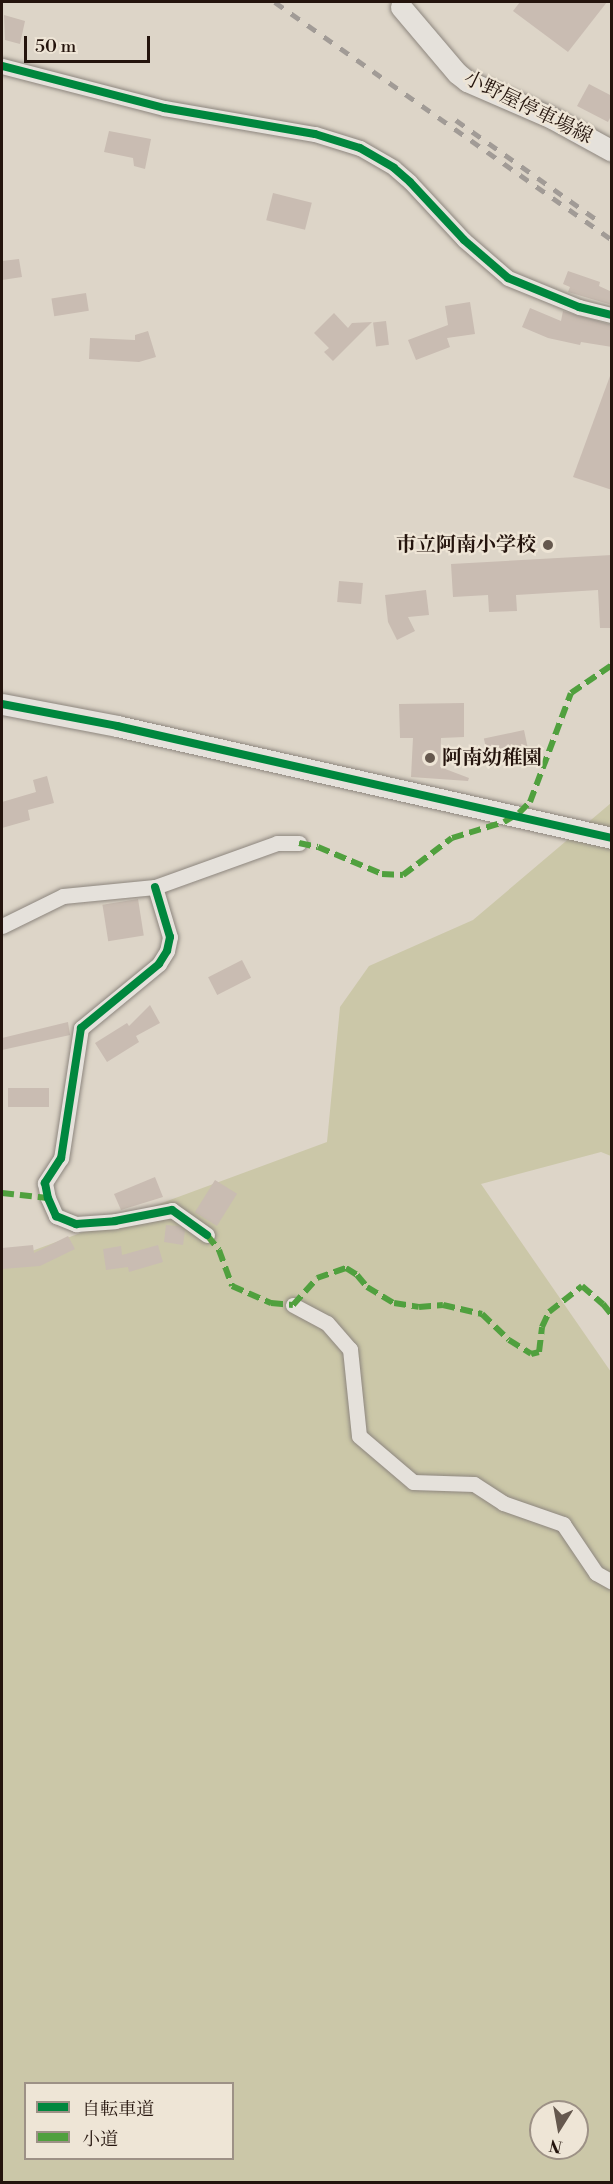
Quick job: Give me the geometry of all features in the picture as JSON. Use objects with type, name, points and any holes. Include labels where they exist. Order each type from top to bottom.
[{"type":"street","name":"小野屋停車場線","points":[[399,4],[457,74],[467,81],[552,118],[612,151]]},
{"type":"street","points":[[2,66],[164,108],[315,134],[360,148],[394,168],[410,182],[464,240],[508,278],[579,307],[612,315]]},
{"type":"street","points":[[2,705],[117,726],[612,838]]},
{"type":"street","points":[[2,926],[63,896],[155,887],[277,843],[299,843]]},
{"type":"street","points":[[155,887],[170,937],[167,951],[159,964],[81,1028],[61,1158],[45,1183],[48,1198],[56,1216],[76,1224],[115,1221],[172,1210],[207,1235]]},
{"type":"street","points":[[292,1305],[327,1323],[350,1349],[359,1436],[413,1482],[474,1484],[503,1503],[563,1524],[596,1573],[612,1582]]},
{"type":"shaded area","points":[[611,803],[611,1156],[601,1152],[481,1184],[611,1372],[611,2182],[2,2182],[2,1262],[327,1142],[340,1007],[369,966],[473,920]]},
{"type":"building","points":[[520,2],[607,2],[568,52],[513,11]]},
{"type":"building","points":[[4,15],[25,21],[20,44],[5,40]]},
{"type":"building","points":[[589,84],[612,96],[612,114],[608,122],[577,106]]},
{"type":"building","points":[[109,131],[151,139],[145,169],[134,166],[133,158],[104,152]]},
{"type":"building","points":[[273,193],[312,203],[305,230],[266,220]]},
{"type":"building","points":[[19,259],[22,277],[2,280],[2,261]]},
{"type":"building","points":[[568,271],[600,282],[599,286],[612,292],[612,305],[568,292],[570,287],[563,284]]},
{"type":"building","points":[[86,293],[89,311],[54,316],[51,298]]},
{"type":"building","points":[[470,302],[475,334],[447,338],[450,347],[416,360],[408,340],[448,325],[445,306]]},
{"type":"building","points":[[530,308],[561,321],[563,311],[612,325],[612,347],[581,342],[580,345],[548,338],[522,327]]},
{"type":"building","points":[[334,313],[348,328],[352,323],[372,322],[333,361],[324,352],[329,348],[314,333]]},
{"type":"building","points":[[386,321],[389,345],[376,346],[373,323]]},
{"type":"building","points":[[148,331],[156,357],[139,362],[89,359],[90,338],[135,340],[135,335]]},
{"type":"building","points":[[610,376],[612,377],[612,490],[573,477]]},
{"type":"building","points":[[612,555],[612,628],[600,628],[598,590],[516,595],[517,611],[489,612],[488,595],[453,597],[451,564]]},
{"type":"building","points":[[339,581],[363,583],[361,604],[337,602]]},
{"type":"building","points":[[426,590],[429,615],[408,617],[415,631],[397,640],[388,622],[385,595]]},
{"type":"building","points":[[464,703],[464,737],[441,738],[440,767],[469,778],[468,781],[411,777],[413,738],[400,738],[399,704]]},
{"type":"building","points":[[524,730],[529,754],[489,763],[484,739]]},
{"type":"building","points":[[47,776],[54,803],[28,810],[30,820],[2,828],[2,802],[36,792],[33,780]]},
{"type":"building","points":[[138,899],[144,936],[108,941],[102,905]]},
{"type":"building","points":[[242,960],[251,978],[217,995],[208,977]]},
{"type":"building","points":[[150,1005],[160,1023],[136,1036],[139,1042],[107,1062],[95,1043],[127,1023],[129,1026]]},
{"type":"building","points":[[68,1022],[70,1035],[2,1050],[2,1038]]},
{"type":"building","points":[[8,1088],[49,1088],[49,1107],[8,1107]]},
{"type":"building","points":[[155,1177],[163,1197],[121,1210],[114,1194]]},
{"type":"building","points":[[215,1180],[237,1194],[217,1226],[195,1212]]},
{"type":"building","points":[[166,1225],[178,1226],[185,1231],[183,1245],[164,1242]]},
{"type":"building","points":[[68,1236],[75,1249],[40,1266],[2,1269],[2,1248],[33,1245],[34,1253]]},
{"type":"building","points":[[158,1245],[163,1262],[129,1272],[128,1267],[106,1270],[103,1249],[121,1246],[122,1255]]},
{"type":"railway","points":[[275,2],[612,240]]},
{"type":"railway","points":[[456,120],[596,219]]},
{"type":"marked path","points":[[299,843],[318,847],[382,874],[403,875],[452,838],[504,822],[519,813],[530,802],[571,693],[612,665]]},
{"type":"marked path","points":[[2,1193],[48,1198]]},
{"type":"marked path","points":[[207,1235],[219,1250],[232,1286],[271,1303],[293,1305],[317,1278],[346,1268],[357,1275],[367,1287],[394,1303],[419,1307],[443,1305],[482,1314],[509,1340],[531,1354],[539,1352],[542,1327],[549,1312],[582,1286],[612,1315]]},
{"type":"cycle path","points":[[2,66],[164,108],[315,134],[360,148],[394,168],[410,182],[464,240],[508,278],[579,307],[612,315]]},
{"type":"cycle path","points":[[2,704],[117,726],[612,838]]},
{"type":"cycle path","points":[[155,887],[170,937],[167,951],[159,964],[81,1028],[61,1158],[45,1183],[48,1198],[56,1216],[76,1224],[115,1221],[172,1210],[207,1235]]},
{"type":"place","name":"市立阿南小学校","points":[[548,545]]},
{"type":"place","name":"阿南幼稚園","points":[[430,758]]}]
